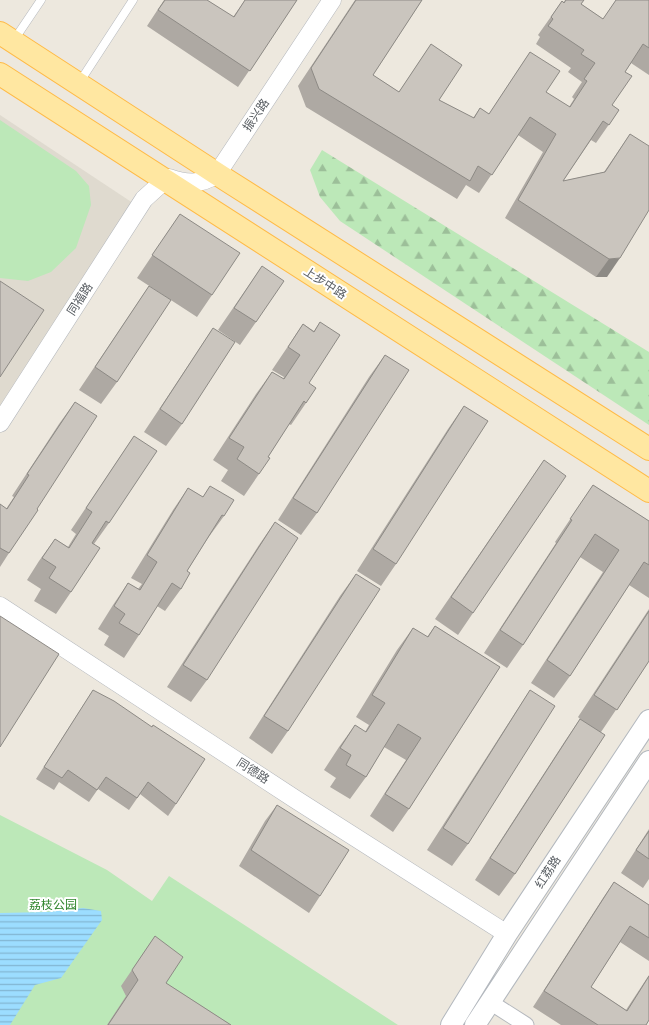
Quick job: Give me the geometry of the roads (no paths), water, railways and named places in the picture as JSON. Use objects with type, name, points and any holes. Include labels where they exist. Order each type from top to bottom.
[{"type":"main road","points":[[7,37],[217,174],[649,449]]},
{"type":"main road","name":"上步中路","points":[[0,74],[649,491]]},
{"type":"main road","name":"红荔路","points":[[451,1025],[507,934],[649,720]]},
{"type":"main road","name":"红荔路","points":[[475,1025],[649,761]]},
{"type":"street","name":"振兴路","points":[[217,174],[332,0]]},
{"type":"street","points":[[159,176],[183,183],[197,183],[209,180],[217,174]]},
{"type":"street","name":"同福路","points":[[0,423],[159,176]]},
{"type":"street","name":"同德路","points":[[0,606],[295,799],[507,934]]},
{"type":"street","points":[[490,1002],[526,1025]]},
{"type":"lane","points":[[7,37],[41,0]]},
{"type":"lane","points":[[78,84],[133,0]]},
{"type":"water","points":[[83,908],[101,911],[102,920],[61,978],[35,985],[10,1025],[0,1025],[0,913],[47,912]]},
{"type":"park label","name":"荔枝公园","points":[[53,905]]}]
